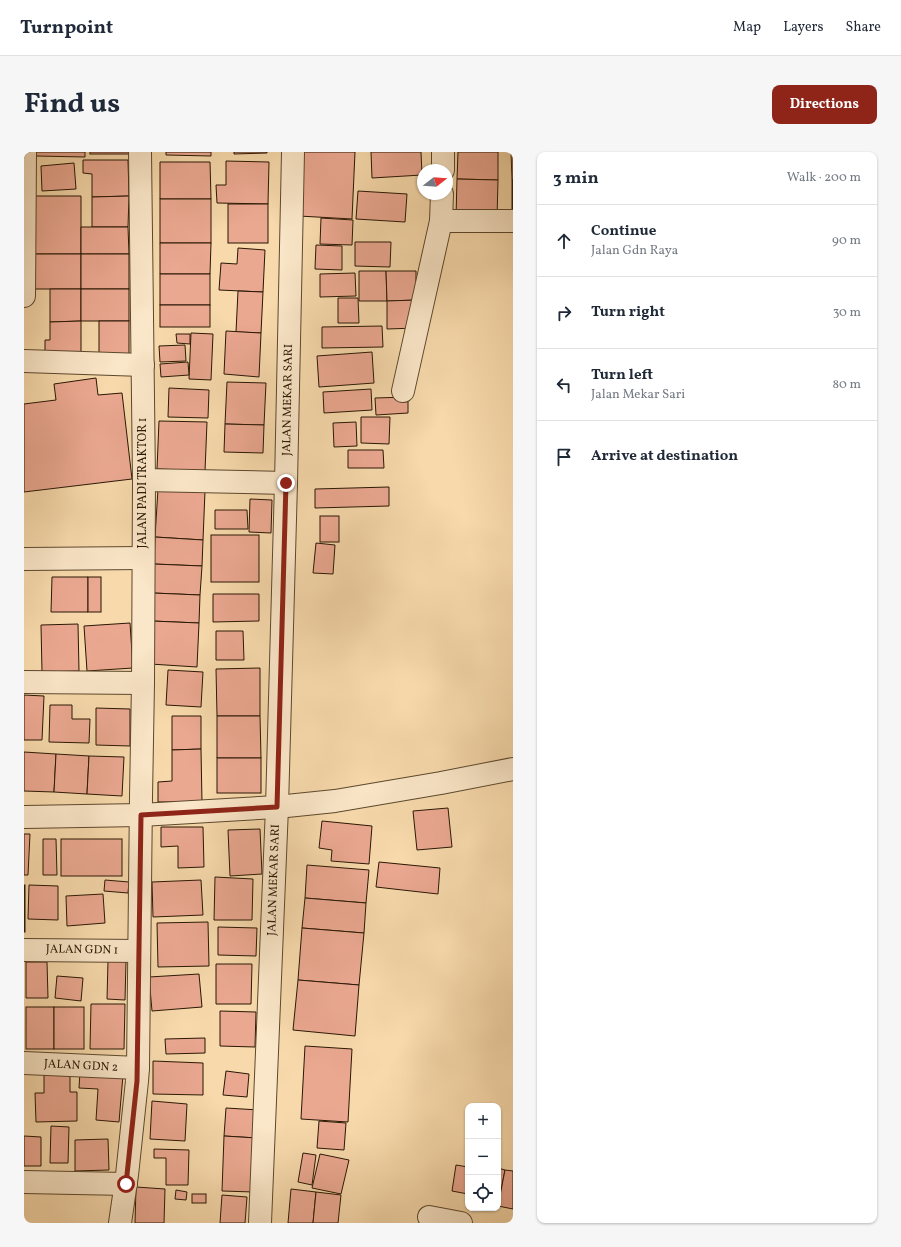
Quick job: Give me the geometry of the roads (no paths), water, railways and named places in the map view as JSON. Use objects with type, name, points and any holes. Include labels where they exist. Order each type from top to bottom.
[{"type":"street","points":[[24,296],[25,152]]},
{"type":"street","name":"JALAN PADI TRAKTOR 1","points":[[120,1223],[126,1184],[138,1068],[144,480],[140,152]]},
{"type":"street","name":"JALAN MEKAR SARI","points":[[260,1223],[277,807],[286,483],[292,152]]},
{"type":"street","points":[[443,164],[444,152]]},
{"type":"street","points":[[403,391],[441,221],[442,200]]},
{"type":"street","points":[[441,221],[513,221]]},
{"type":"street","points":[[24,356],[143,365]]},
{"type":"street","points":[[144,480],[286,483]]},
{"type":"street","points":[[24,559],[143,558]]},
{"type":"street","points":[[24,682],[143,683]]},
{"type":"street","points":[[24,817],[141,815],[277,807],[335,801],[513,769]]},
{"type":"street","name":"JALAN GDN 1","points":[[24,950],[139,951]]},
{"type":"street","name":"JALAN GDN 2","points":[[24,1063],[138,1068]]},
{"type":"street","points":[[24,1182],[126,1184]]},
{"type":"street","points":[[429,1217],[461,1223]]}]
